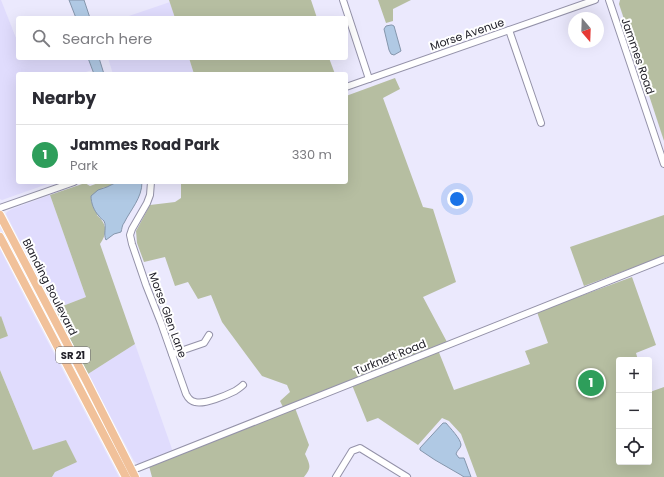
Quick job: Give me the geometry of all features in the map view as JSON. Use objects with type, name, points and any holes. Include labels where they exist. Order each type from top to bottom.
[{"type":"main road","name":"Blanding Boulevard","points":[[0,215],[87,382],[129,474]]},
{"type":"main road","name":"Blanding Boulevard","points":[[0,237],[78,387],[129,474]]},
{"type":"main road","points":[[33,300],[42,295]]},
{"type":"main road","points":[[78,387],[87,382]]},
{"type":"street","points":[[343,0],[368,79]]},
{"type":"street","name":"Morse Avenue","points":[[348,86],[595,0]]},
{"type":"street","name":"Jammes Road","points":[[609,0],[664,164]]},
{"type":"street","points":[[509,30],[541,123]]},
{"type":"street","points":[[0,208],[68,184]]},
{"type":"street","name":"Morse Glen Lane","points":[[151,184],[150,195],[147,204],[130,235],[146,285],[161,322],[186,394],[189,399],[201,404],[236,391],[243,385]]},
{"type":"street","name":"Turknett Road","points":[[129,474],[664,259]]},
{"type":"street","points":[[172,354],[204,343],[209,336]]},
{"type":"street","points":[[336,477],[352,451],[360,448],[407,477]]},
{"type":"shaded area","points":[[1,0],[16,38],[16,60],[89,60],[92,70],[86,72],[16,72],[16,184],[47,184],[2,200],[0,199]]},
{"type":"shaded area","points":[[170,2],[174,16],[129,16]]},
{"type":"shaded area","points":[[109,60],[190,60],[193,72],[112,72]]},
{"type":"shaded area","points":[[50,195],[86,297],[55,309],[6,214],[12,209]]},
{"type":"shaded area","points":[[0,249],[119,477],[52,477],[55,472],[33,450],[0,370],[0,339],[8,336],[0,317]]},
{"type":"shaded area","points":[[135,344],[173,452],[138,464],[134,461],[88,374]]},
{"type":"green space","points":[[169,0],[311,0],[316,16],[174,16]]},
{"type":"green space","points":[[378,0],[411,0],[393,9],[393,21],[386,23]]},
{"type":"green space","points":[[620,0],[664,0],[664,141],[619,4]]},
{"type":"green space","points":[[190,60],[330,60],[334,72],[193,72]]},
{"type":"green space","points":[[395,78],[400,89],[383,98],[423,207],[433,209],[456,282],[423,297],[447,342],[283,407],[280,401],[290,392],[287,385],[262,376],[222,322],[211,295],[198,299],[188,282],[175,286],[165,257],[144,262],[137,243],[136,231],[150,205],[175,202],[181,198],[181,184],[348,184],[348,95]]},
{"type":"green space","points":[[82,184],[90,186],[96,184],[113,184],[102,188],[97,215],[103,222],[105,232],[103,240],[100,244],[135,344],[88,374],[55,309],[86,297],[50,195]]},
{"type":"green space","points":[[664,215],[664,256],[584,286],[570,247]]},
{"type":"green space","points":[[632,277],[656,345],[636,353],[637,357],[616,357],[616,465],[652,465],[652,391],[664,387],[664,477],[477,477],[461,434],[449,421],[442,418],[418,445],[378,418],[367,422],[352,385],[438,350],[454,390],[530,364],[525,351],[548,343],[537,312]]},
{"type":"green space","points":[[1,316],[8,336],[0,339],[0,317]]},
{"type":"green space","points":[[0,370],[33,450],[66,440],[77,462],[55,472],[52,477],[0,477]]},
{"type":"green space","points":[[295,408],[309,445],[305,454],[309,463],[309,468],[304,477],[152,477],[149,466]]},
{"type":"water","points":[[69,0],[84,0],[89,16],[75,16]]},
{"type":"water","points":[[386,26],[394,26],[401,51],[394,55],[391,54],[389,50],[384,29]]},
{"type":"water","points":[[89,60],[100,60],[103,72],[93,72]]},
{"type":"water","points":[[113,184],[142,184],[138,198],[123,225],[121,232],[114,234],[106,240],[105,223],[94,209],[91,196],[98,190]]},
{"type":"water","points":[[443,423],[446,423],[461,443],[461,446],[456,454],[459,458],[464,458],[471,477],[464,477],[420,450],[420,448]]},
{"type":"place","name":"Jammes Road Park","points":[[591,383]]}]
